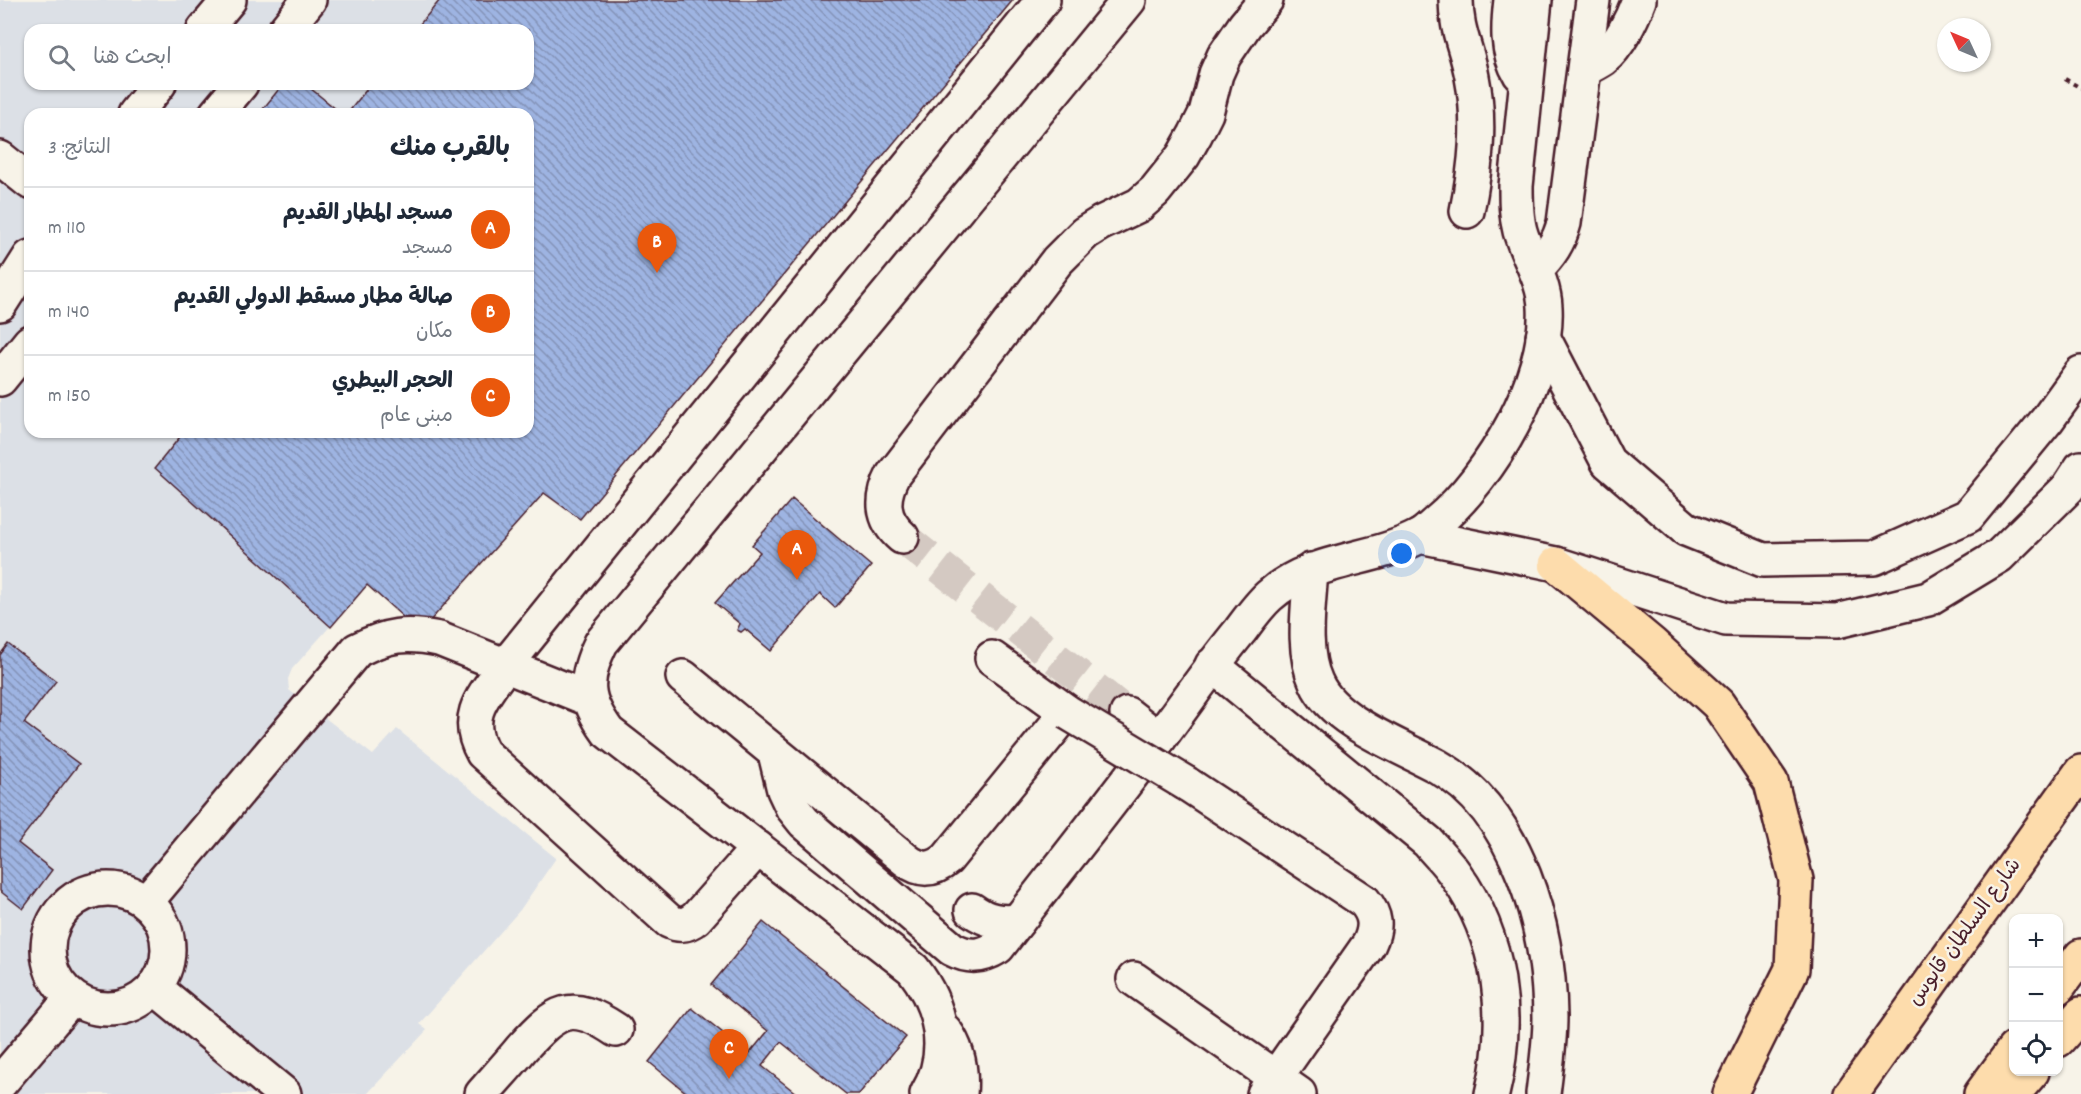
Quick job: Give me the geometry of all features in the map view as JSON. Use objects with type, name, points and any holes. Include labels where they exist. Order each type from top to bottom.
[{"type":"highway","points":[[1556,564],[1652,644],[1718,704],[1771,782],[1796,880],[1792,969],[1730,1094]]},
{"type":"highway","name":"شارع السلطان قابوس","points":[[1851,1094],[2081,772]]},
{"type":"highway","points":[[2063,980],[2081,956]]},
{"type":"highway","points":[[2063,1034],[2081,1014]]},
{"type":"highway","points":[[1981,1094],[2009,1055]]},
{"type":"highway","points":[[2013,1094],[2028,1076]]},
{"type":"street","points":[[209,24],[229,0]]},
{"type":"street","points":[[290,24],[309,0]]},
{"type":"street","points":[[758,848],[696,918],[684,925],[677,925],[669,921],[483,753],[475,736],[474,717],[478,704],[505,666],[1043,0]]},
{"type":"street","points":[[927,1094],[939,1067],[940,1025],[935,1004],[926,985],[913,969],[608,732],[597,717],[589,699],[589,679],[593,660],[602,643],[1130,0]]},
{"type":"street","points":[[902,537],[888,522],[885,512],[884,500],[893,475],[1070,246],[1101,223],[1139,206],[1155,192],[1184,156],[1206,113],[1216,74],[1224,56],[1245,25],[1266,0]]},
{"type":"street","points":[[1456,0],[1456,20],[1472,76],[1476,103],[1476,157],[1467,211]]},
{"type":"street","points":[[1511,0],[1508,27],[1509,47],[1515,66],[1526,83]]},
{"type":"street","points":[[775,753],[784,790],[792,807],[804,822],[952,948],[970,956],[989,953],[998,947],[1159,739],[1212,665],[1268,597],[1296,577],[1311,570],[1383,552],[1420,536],[1447,514],[1492,460],[1526,398],[1544,337],[1545,306],[1536,269],[1520,230],[1516,208],[1534,0]]},
{"type":"street","points":[[1526,83],[1535,73],[1544,54],[1553,0]]},
{"type":"street","points":[[1536,269],[1554,248],[1562,229],[1586,69],[1593,0]]},
{"type":"street","points":[[1586,69],[1604,58],[1617,42],[1639,0]]},
{"type":"street","points":[[140,108],[154,90]]},
{"type":"street","points":[[221,108],[236,90]]},
{"type":"street","points":[[0,158],[24,177]]},
{"type":"street","points":[[0,304],[24,266]]},
{"type":"street","points":[[1544,337],[1608,462],[1686,529],[1763,560],[1874,558],[1968,516],[2047,420],[2081,373]]},
{"type":"street","points":[[0,379],[24,349]]},
{"type":"street","points":[[1420,536],[1556,564],[1726,619],[1837,621],[1928,599],[1999,556],[2068,488],[2081,468]]},
{"type":"street","points":[[1311,570],[1307,644],[1309,663],[1316,683],[1327,700],[1343,715],[1437,766],[1459,781],[1478,798],[1495,819],[1515,857],[1534,908],[1542,940],[1547,978],[1550,1016],[1543,1094]]},
{"type":"street","points":[[146,902],[357,650],[377,640],[398,635],[418,634],[439,639],[589,699]]},
{"type":"street","points":[[992,658],[1067,712],[1187,784],[1364,901],[1372,910],[1375,921],[1374,933],[1369,944],[1279,1088],[1134,979]]},
{"type":"street","points":[[1212,665],[1428,842],[1454,872],[1483,924],[1498,980],[1502,1010],[1501,1039],[1492,1094]]},
{"type":"street","points":[[683,677],[914,866],[932,868],[947,859],[1067,712]]},
{"type":"street","points":[[1127,714],[1159,739]]},
{"type":"street","points":[[110,889],[120,891],[146,902],[158,916],[166,934],[168,953],[164,971],[154,987],[140,1000],[124,1007],[106,1009],[88,1006],[72,998],[59,984],[50,967],[48,948],[51,930],[60,913],[74,899],[92,891],[110,889]]},
{"type":"street","points":[[972,910],[989,920],[1003,923],[1018,921]]},
{"type":"street","points":[[154,987],[279,1092]]},
{"type":"street","points":[[13,1094],[0,1084],[72,998]]},
{"type":"street","points":[[482,1094],[544,1024],[559,1015],[585,1013],[616,1030]]},
{"type":"street","points":[[940,1025],[951,1040],[958,1057],[961,1076],[960,1094]]},
{"type":"path","points":[[2065,79],[2081,88]]},
{"type":"shaded area","points":[[0,0],[1013,0],[580,519],[544,493],[420,632],[367,585],[292,669],[288,679],[289,690],[373,755],[397,729],[556,858],[520,910],[419,1024],[427,1030],[367,1094],[0,1094]]},
{"type":"building","points":[[440,0],[1013,0],[580,519],[544,493],[420,632],[367,585],[331,627],[155,468],[179,438],[534,438],[534,108],[352,108],[366,90],[534,90],[534,24],[420,24]]},
{"type":"building","points":[[278,90],[312,90],[335,108],[264,108]]},
{"type":"building","points":[[792,499],[871,566],[835,608],[820,594],[771,651],[745,629],[741,632],[737,630],[740,624],[715,603],[760,552],[752,545]]},
{"type":"building","points":[[8,644],[56,681],[24,723],[79,764],[18,843],[52,870],[23,909],[0,891],[0,655]]},
{"type":"building","points":[[763,922],[906,1037],[859,1094],[846,1094],[781,1042],[762,1066],[797,1094],[688,1094],[649,1062],[692,1008],[749,1054],[768,1031],[711,985]]},
{"type":"tunnel","points":[[902,537],[1127,714]]},
{"type":"place","name":"صالة مطار مسقط الدولي القديم","points":[[657,273]]},
{"type":"place","name":"مسجد المطار القديم","points":[[797,580]]},
{"type":"place","name":"الحجر البيطري","points":[[729,1079]]}]
